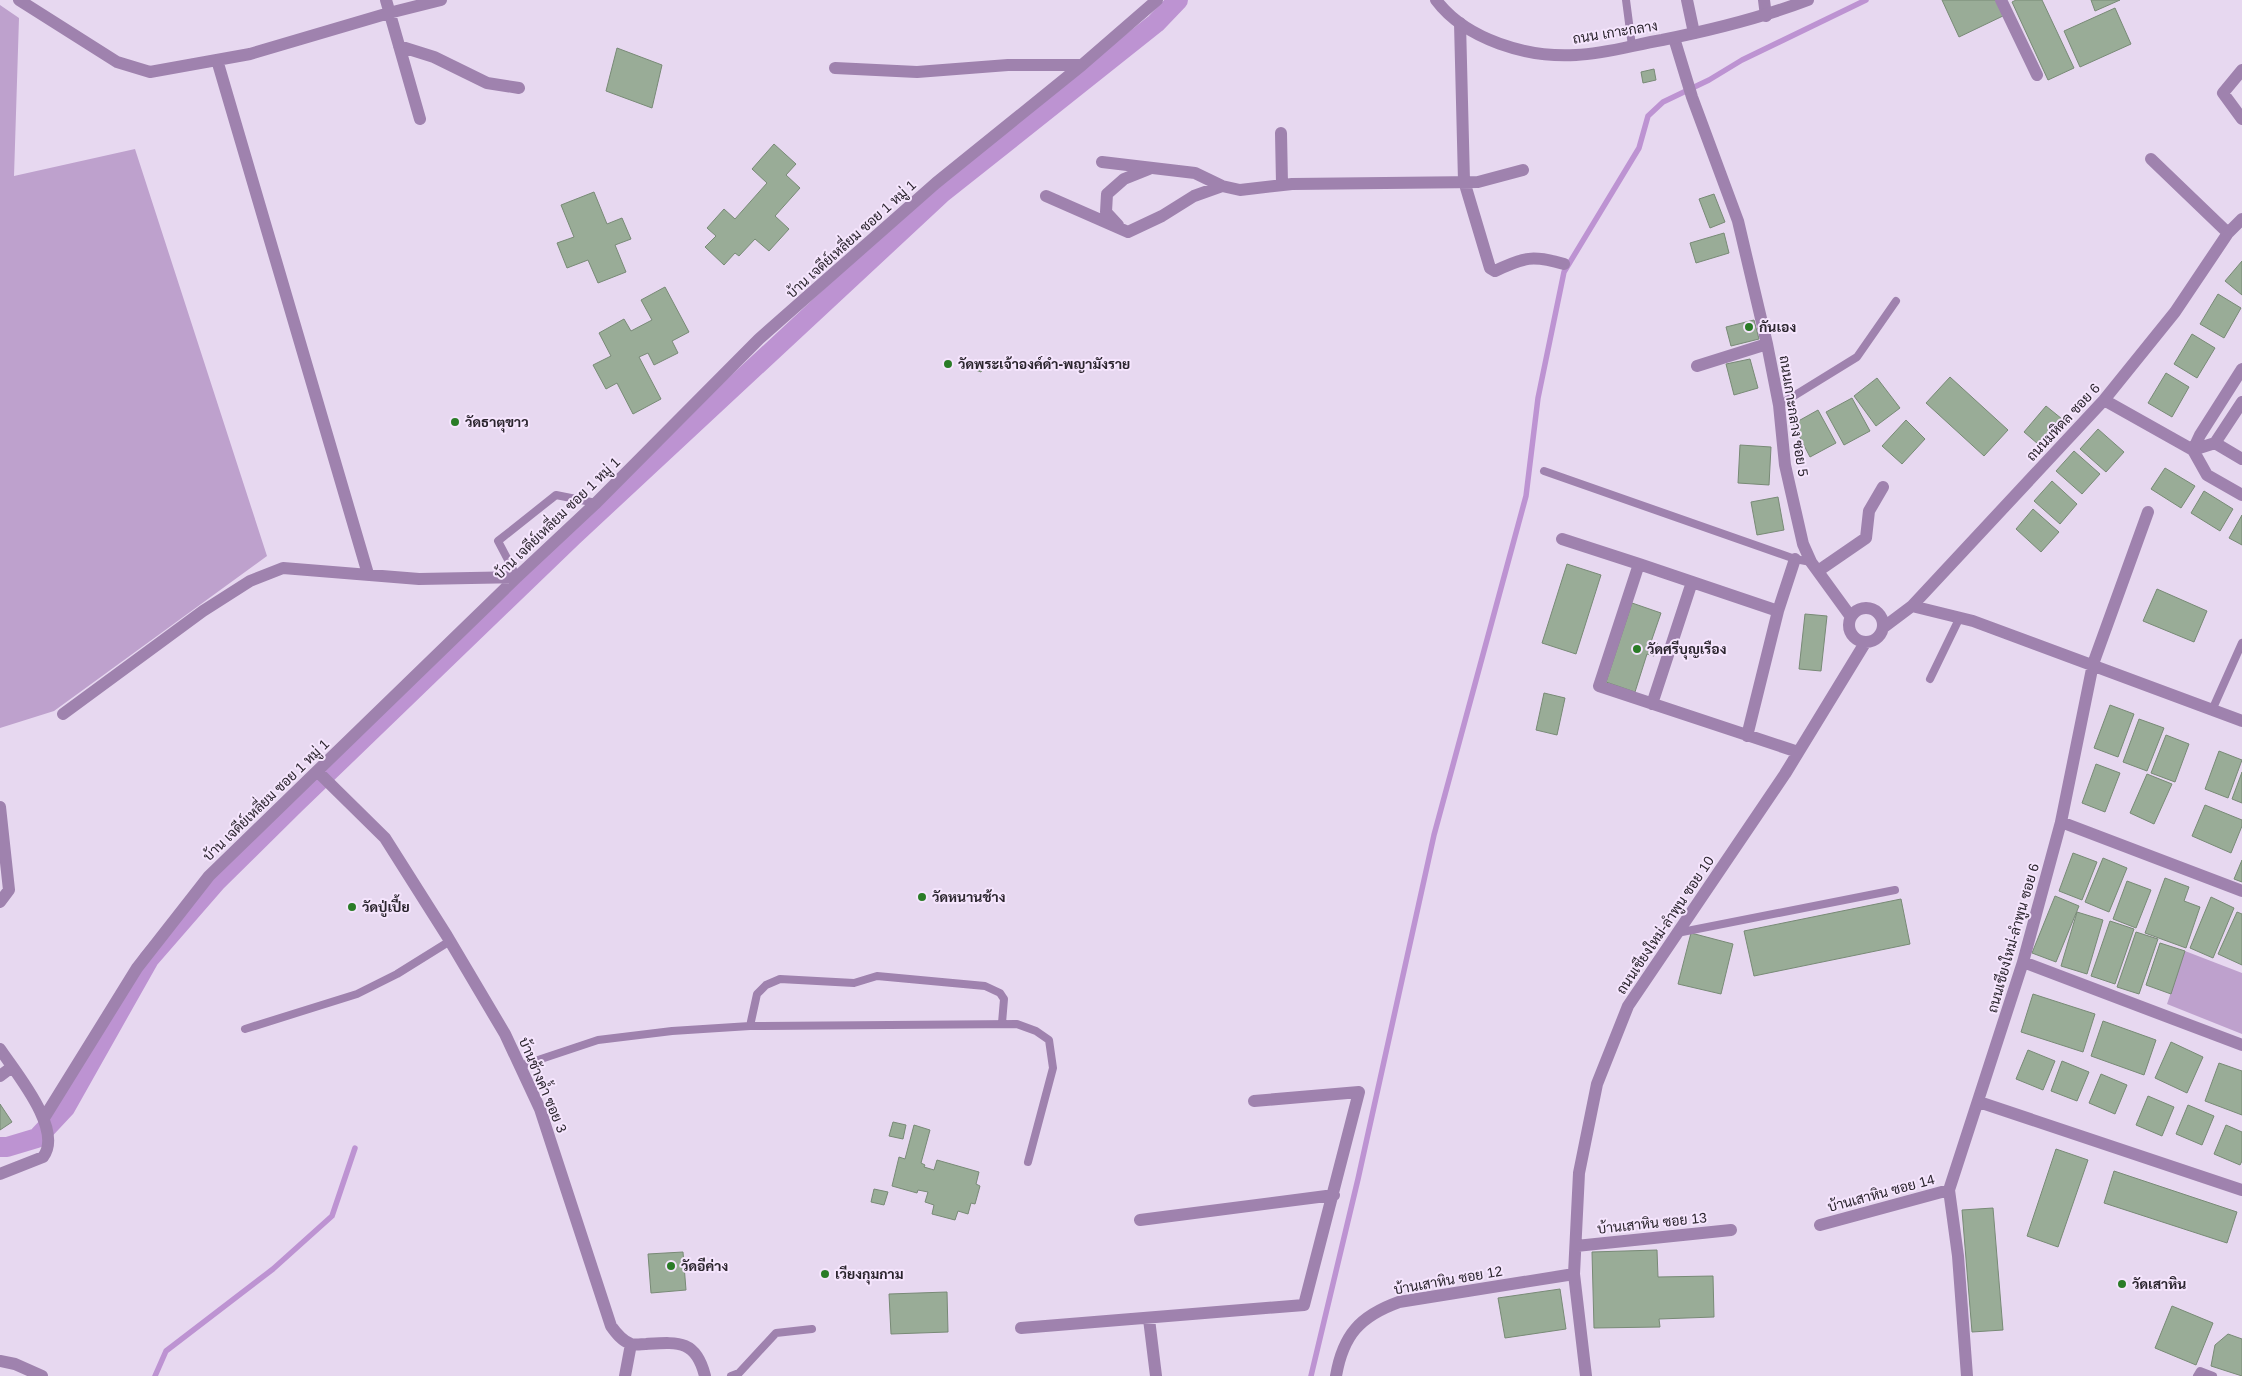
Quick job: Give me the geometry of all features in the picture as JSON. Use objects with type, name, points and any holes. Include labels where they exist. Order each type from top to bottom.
[{"type":"street","points":[[19,0],[117,62],[150,72],[250,54],[389,13],[441,0]]},
{"type":"street","points":[[386,0],[420,119]]},
{"type":"street","name":"บ้าน เจดีย์เหลี่ยม ซอย 1 หมู่ 1","points":[[0,1174],[42,1158],[48,1148],[46,1126],[137,968],[209,876],[323,777],[517,577],[596,503],[760,339],[936,183],[1082,65],[1157,0]]},
{"type":"street","name":"ถนน เกาะกลาง","points":[[1436,0],[1460,23],[1488,40],[1542,54],[1574,56],[1605,52],[1674,38],[1766,16],[1808,0]]},
{"type":"street","points":[[1687,0],[1694,33]]},
{"type":"street","points":[[1764,0],[1766,16]]},
{"type":"street","points":[[2001,0],[2036,75]]},
{"type":"street","points":[[1460,23],[1464,181],[1492,270],[1495,271],[1532,258],[1542,258],[1564,264]]},
{"type":"street","name":"ถนนเกาะกลาง ซอย 5","points":[[1674,38],[1692,98],[1738,221],[1767,344],[1779,405],[1785,464],[1804,544],[1814,567],[1851,617]]},
{"type":"street","points":[[399,46],[434,57],[486,83],[519,88]]},
{"type":"street","points":[[217,60],[368,574]]},
{"type":"street","points":[[835,68],[917,72],[1008,66],[1082,65]]},
{"type":"street","points":[[2242,70],[2223,93],[2242,119]]},
{"type":"street","points":[[1280,133],[1282,184]]},
{"type":"street","points":[[2151,159],[2228,233]]},
{"type":"street","points":[[1102,162],[1195,173],[1222,186],[1240,190],[1282,184],[1478,182],[1523,170]]},
{"type":"street","points":[[1121,228],[1106,212],[1107,194],[1124,179],[1152,168]]},
{"type":"street","points":[[1046,196],[1128,232],[1162,216],[1194,196],[1222,186]]},
{"type":"street","name":"ถนนมหิดล ซอย 6","points":[[1884,627],[1912,606],[2104,400],[2175,312],[2228,233],[2242,219]]},
{"type":"street","points":[[1698,366],[1767,344]]},
{"type":"street","points":[[2193,450],[2200,435],[2242,369]]},
{"type":"street","points":[[2104,400],[2193,450],[2207,475],[2242,495]]},
{"type":"street","points":[[2193,450],[2215,443],[2242,402]]},
{"type":"street","points":[[2215,443],[2242,459]]},
{"type":"street","points":[[1814,567],[1866,538],[1868,511],[1883,487]]},
{"type":"street","name":"ถนนเชียงใหม่-ลำพูน ซอย 6","points":[[1967,1376],[1958,1256],[1949,1190],[2023,962],[2060,822],[2093,664],[2148,512]]},
{"type":"street","points":[[1562,539],[1778,611]]},
{"type":"street","points":[[1747,736],[1778,611],[1795,559]]},
{"type":"street","points":[[1639,564],[1598,686],[1798,752]]},
{"type":"street","points":[[63,714],[203,611],[250,581],[283,568],[419,579],[517,577]]},
{"type":"street","points":[[1652,704],[1692,582]]},
{"type":"street","points":[[1912,606],[1960,617],[2213,708],[2242,721]]},
{"type":"street","points":[[1868,608],[1880,614],[1884,627],[1878,639],[1865,643],[1853,637],[1850,631],[1851,617],[1855,612],[1868,608]]},
{"type":"street","name":"ถนนเชียงใหม่-ลำพูน ซอย 10","points":[[1586,1376],[1574,1274],[1578,1173],[1597,1084],[1628,1006],[1798,752],[1865,643]]},
{"type":"street","name":"บ้านช้างค้ำ ซอย 3","points":[[323,777],[385,838],[450,941],[505,1034],[540,1109],[611,1326],[620,1338],[632,1344]]},
{"type":"street","points":[[0,807],[9,890],[0,902]]},
{"type":"street","points":[[2060,822],[2242,891]]},
{"type":"street","points":[[2023,962],[2242,1045]]},
{"type":"street","points":[[0,1049],[46,1126]]},
{"type":"street","points":[[0,1076],[12,1067]]},
{"type":"street","points":[[1021,1328],[1304,1305],[1334,1195],[1359,1092],[1254,1101]]},
{"type":"street","points":[[1979,1102],[2242,1190]]},
{"type":"street","name":"บ้านเสาหิน ซอย 14","points":[[1820,1225],[1949,1190]]},
{"type":"street","points":[[1140,1220],[1334,1195]]},
{"type":"street","name":"บ้านเสาหิน ซอย 13","points":[[1576,1246],[1731,1230]]},
{"type":"street","name":"บ้านเสาหิน ซอย 12","points":[[1336,1376],[1340,1356],[1352,1334],[1362,1321],[1380,1309],[1398,1302],[1574,1274]]},
{"type":"street","points":[[1149,1319],[1156,1376]]},
{"type":"street","points":[[625,1376],[632,1344],[668,1342],[687,1345],[701,1360],[705,1376]]},
{"type":"street","points":[[0,1361],[15,1364],[42,1376]]},
{"type":"lane","points":[[1626,0],[1632,46]]},
{"type":"lane","points":[[1779,405],[1856,357],[1896,301]]},
{"type":"lane","points":[[1544,471],[1814,567]]},
{"type":"lane","points":[[517,577],[498,541],[556,495],[596,503]]},
{"type":"lane","points":[[1930,680],[1960,617]]},
{"type":"lane","points":[[2213,708],[2242,643]]},
{"type":"lane","points":[[1677,933],[1895,890]]},
{"type":"lane","points":[[245,1029],[357,994],[397,974],[450,941]]},
{"type":"lane","points":[[750,1026],[757,994],[766,985],[780,979],[854,983],[877,976],[985,986],[994,990],[1004,999],[1002,1023]]},
{"type":"lane","points":[[520,1066],[598,1040],[672,1031],[750,1026],[1017,1024],[1036,1031],[1048,1040],[1053,1068],[1028,1162]]},
{"type":"lane","points":[[731,1376],[739,1373],[776,1333],[812,1329]]},
{"type":"lane","points":[[2197,1376],[2200,1371],[2213,1376]]},
{"type":"shaded area","points":[[0,5],[19,18],[14,176],[135,149],[267,556],[54,711],[0,728]]},
{"type":"shaded area","points":[[2185,951],[2242,973],[2242,1034],[2167,1004]]},
{"type":"building","points":[[1942,0],[1998,0],[2005,15],[1959,37]]},
{"type":"building","points":[[2016,0],[2042,0],[2074,68],[2048,80],[2012,2]]},
{"type":"building","points":[[2091,0],[2120,0],[2095,11]]},
{"type":"building","points":[[2115,8],[2131,44],[2080,67],[2064,31]]},
{"type":"building","points":[[617,48],[662,65],[652,108],[606,91]]},
{"type":"building","points":[[1654,69],[1656,80],[1643,83],[1641,72]]},
{"type":"building","points":[[774,144],[796,164],[786,175],[800,188],[775,216],[789,229],[769,251],[755,239],[739,256],[735,253],[724,265],[705,247],[716,236],[707,228],[724,209],[735,219],[767,183],[752,169]]},
{"type":"building","points":[[594,192],[607,224],[622,218],[631,239],[615,245],[626,272],[598,283],[588,260],[567,268],[557,243],[574,237],[561,205]]},
{"type":"building","points":[[1714,194],[1725,222],[1710,228],[1699,199]]},
{"type":"building","points":[[1724,233],[1729,253],[1696,263],[1690,243]]},
{"type":"building","points":[[2242,261],[2242,295],[2225,281]]},
{"type":"building","points":[[665,287],[689,332],[672,341],[678,353],[654,365],[648,353],[639,357],[661,399],[633,414],[617,383],[606,389],[593,365],[611,356],[599,333],[624,319],[631,331],[652,320],[641,300]]},
{"type":"building","points":[[2218,294],[2241,308],[2224,338],[2200,324]]},
{"type":"building","points":[[1754,320],[1759,339],[1731,346],[1726,327]]},
{"type":"building","points":[[2192,334],[2215,348],[2197,378],[2174,364]]},
{"type":"building","points":[[1750,359],[1758,388],[1734,395],[1726,364]]},
{"type":"building","points":[[977,360],[985,364],[981,372],[973,369]]},
{"type":"building","points":[[2166,373],[2189,387],[2172,417],[2148,403]]},
{"type":"building","points":[[1950,377],[2008,430],[1984,456],[1926,403]]},
{"type":"building","points":[[1877,378],[1900,408],[1876,426],[1854,396]]},
{"type":"building","points":[[1852,398],[1870,431],[1844,445],[1826,412]]},
{"type":"building","points":[[2046,406],[2067,423],[2045,450],[2024,432]]},
{"type":"building","points":[[1818,410],[1836,443],[1810,457],[1793,424]]},
{"type":"building","points":[[1906,420],[1925,439],[1902,464],[1882,446]]},
{"type":"building","points":[[2098,429],[2124,452],[2106,472],[2080,449]]},
{"type":"building","points":[[1740,445],[1771,447],[1769,485],[1738,483]]},
{"type":"building","points":[[2074,451],[2100,474],[2082,494],[2056,471]]},
{"type":"building","points":[[2165,468],[2195,486],[2181,508],[2151,489]]},
{"type":"building","points":[[2052,481],[2077,504],[2060,524],[2034,501]]},
{"type":"building","points":[[2204,491],[2233,509],[2220,531],[2191,513]]},
{"type":"building","points":[[1778,497],[1784,530],[1757,535],[1751,502]]},
{"type":"building","points":[[2033,509],[2059,532],[2041,552],[2016,529]]},
{"type":"building","points":[[2242,515],[2242,545],[2229,538]]},
{"type":"building","points":[[1567,564],[1601,575],[1576,654],[1542,643]]},
{"type":"building","points":[[2157,589],[2207,611],[2194,642],[2143,621]]},
{"type":"building","name":"วัดศรีบุญเรือง","points":[[1632,603],[1661,613],[1651,642],[1658,644],[1654,656],[1647,654],[1635,692],[1606,682]]},
{"type":"building","points":[[1805,614],[1827,616],[1821,671],[1799,669]]},
{"type":"building","points":[[1544,693],[1565,698],[1557,735],[1536,730]]},
{"type":"building","points":[[2110,705],[2134,714],[2118,757],[2094,748]]},
{"type":"building","points":[[2139,719],[2164,728],[2147,771],[2123,762]]},
{"type":"building","points":[[2166,735],[2189,744],[2175,782],[2151,773]]},
{"type":"building","points":[[2219,751],[2242,760],[2228,798],[2205,789]]},
{"type":"building","points":[[2096,764],[2120,773],[2105,812],[2082,803]]},
{"type":"building","points":[[2242,772],[2242,803],[2232,799]]},
{"type":"building","points":[[2147,774],[2172,784],[2154,824],[2130,813]]},
{"type":"building","points":[[2205,805],[2242,820],[2242,826],[2231,853],[2192,836]]},
{"type":"building","points":[[2073,853],[2097,862],[2082,900],[2059,891]]},
{"type":"building","points":[[2103,858],[2127,868],[2109,912],[2085,902]]},
{"type":"building","points":[[2242,860],[2242,882],[2234,879]]},
{"type":"building","points":[[2165,878],[2189,887],[2184,901],[2200,907],[2186,948],[2145,933]]},
{"type":"building","points":[[2127,881],[2151,890],[2136,928],[2113,919]]},
{"type":"building","points":[[2055,896],[2079,906],[2056,962],[2032,953]]},
{"type":"building","points":[[2211,897],[2234,908],[2213,958],[2190,948]]},
{"type":"building","points":[[1901,899],[1910,944],[1754,976],[1744,931]]},
{"type":"building","points":[[2077,912],[2103,920],[2087,974],[2061,966]]},
{"type":"building","points":[[2237,912],[2242,914],[2242,965],[2218,954]]},
{"type":"building","points":[[2110,921],[2134,929],[2115,984],[2091,976]]},
{"type":"building","points":[[2136,932],[2158,939],[2139,994],[2117,987]]},
{"type":"building","points":[[1691,933],[1733,944],[1721,994],[1678,984]]},
{"type":"building","points":[[2160,943],[2185,951],[2171,994],[2146,985]]},
{"type":"building","points":[[2033,994],[2095,1014],[2083,1052],[2021,1032]]},
{"type":"building","points":[[2103,1021],[2156,1040],[2144,1075],[2091,1056]]},
{"type":"building","points":[[2171,1042],[2203,1057],[2187,1093],[2155,1078]]},
{"type":"building","points":[[2028,1050],[2055,1061],[2043,1090],[2016,1079]]},
{"type":"building","points":[[2062,1061],[2089,1072],[2077,1101],[2051,1091]]},
{"type":"building","points":[[2219,1063],[2242,1071],[2242,1115],[2205,1101]]},
{"type":"building","points":[[2101,1074],[2127,1085],[2115,1114],[2089,1103]]},
{"type":"building","points":[[2148,1096],[2174,1107],[2162,1136],[2136,1125]]},
{"type":"building","points":[[0,1104],[12,1122],[0,1130]]},
{"type":"building","points":[[2188,1105],[2214,1116],[2202,1145],[2176,1134]]},
{"type":"building","points":[[893,1122],[906,1125],[903,1139],[889,1136]]},
{"type":"building","points":[[914,1125],[930,1130],[921,1163],[925,1165],[924,1167],[934,1170],[937,1160],[979,1172],[976,1184],[980,1186],[975,1204],[971,1203],[968,1214],[958,1211],[955,1220],[932,1214],[934,1205],[925,1202],[928,1192],[918,1190],[917,1193],[892,1186],[899,1157],[905,1159]]},
{"type":"building","points":[[2226,1125],[2242,1132],[2242,1161],[2240,1165],[2214,1154]]},
{"type":"building","points":[[2056,1149],[2088,1160],[2058,1247],[2027,1236]]},
{"type":"building","points":[[2114,1171],[2237,1212],[2227,1243],[2104,1203]]},
{"type":"building","points":[[874,1189],[888,1192],[884,1205],[871,1202]]},
{"type":"building","points":[[1993,1208],[2003,1330],[1972,1332],[1962,1210]]},
{"type":"building","points":[[1657,1250],[1658,1277],[1713,1276],[1714,1317],[1659,1319],[1660,1327],[1594,1328],[1592,1252]]},
{"type":"building","points":[[683,1252],[686,1290],[651,1293],[648,1254]]},
{"type":"building","points":[[1560,1289],[1566,1329],[1505,1338],[1498,1298]]},
{"type":"building","points":[[947,1292],[948,1332],[891,1334],[889,1294]]},
{"type":"building","points":[[2172,1306],[2213,1323],[2196,1365],[2155,1348]]},
{"type":"building","points":[[2228,1334],[2242,1339],[2242,1376],[2211,1366],[2215,1345]]},
{"type":"waterway","points":[[0,1147],[7,1147],[37,1138],[65,1108],[149,959],[216,882],[295,804],[573,536],[942,193],[1156,23],[1178,0]]},
{"type":"waterway","points":[[1311,1376],[1358,1179],[1434,835],[1526,496],[1538,398],[1564,272],[1639,148],[1648,116],[1663,102],[1709,80],[1742,60],[1866,0]]},
{"type":"waterway","points":[[155,1376],[166,1351],[273,1269],[332,1216],[355,1148]]},
{"type":"place","name":"กันเอง","points":[[1749,327]]},
{"type":"place","name":"วัดพระเจ้าองค์ดำ-พญามังราย","points":[[948,364]]},
{"type":"place","name":"วัดธาตุขาว","points":[[455,422]]},
{"type":"place","name":"วัดศรีบุญเรือง","points":[[1637,649]]},
{"type":"place","name":"วัดหนานช้าง","points":[[922,897]]},
{"type":"place","name":"วัดปู่เปี้ย","points":[[352,907]]},
{"type":"place","name":"วัดอีค่าง","points":[[671,1266]]},
{"type":"place","name":"เวียงกุมกาม","points":[[825,1274]]},
{"type":"place","name":"วัดเสาหิน","points":[[2122,1284]]}]
